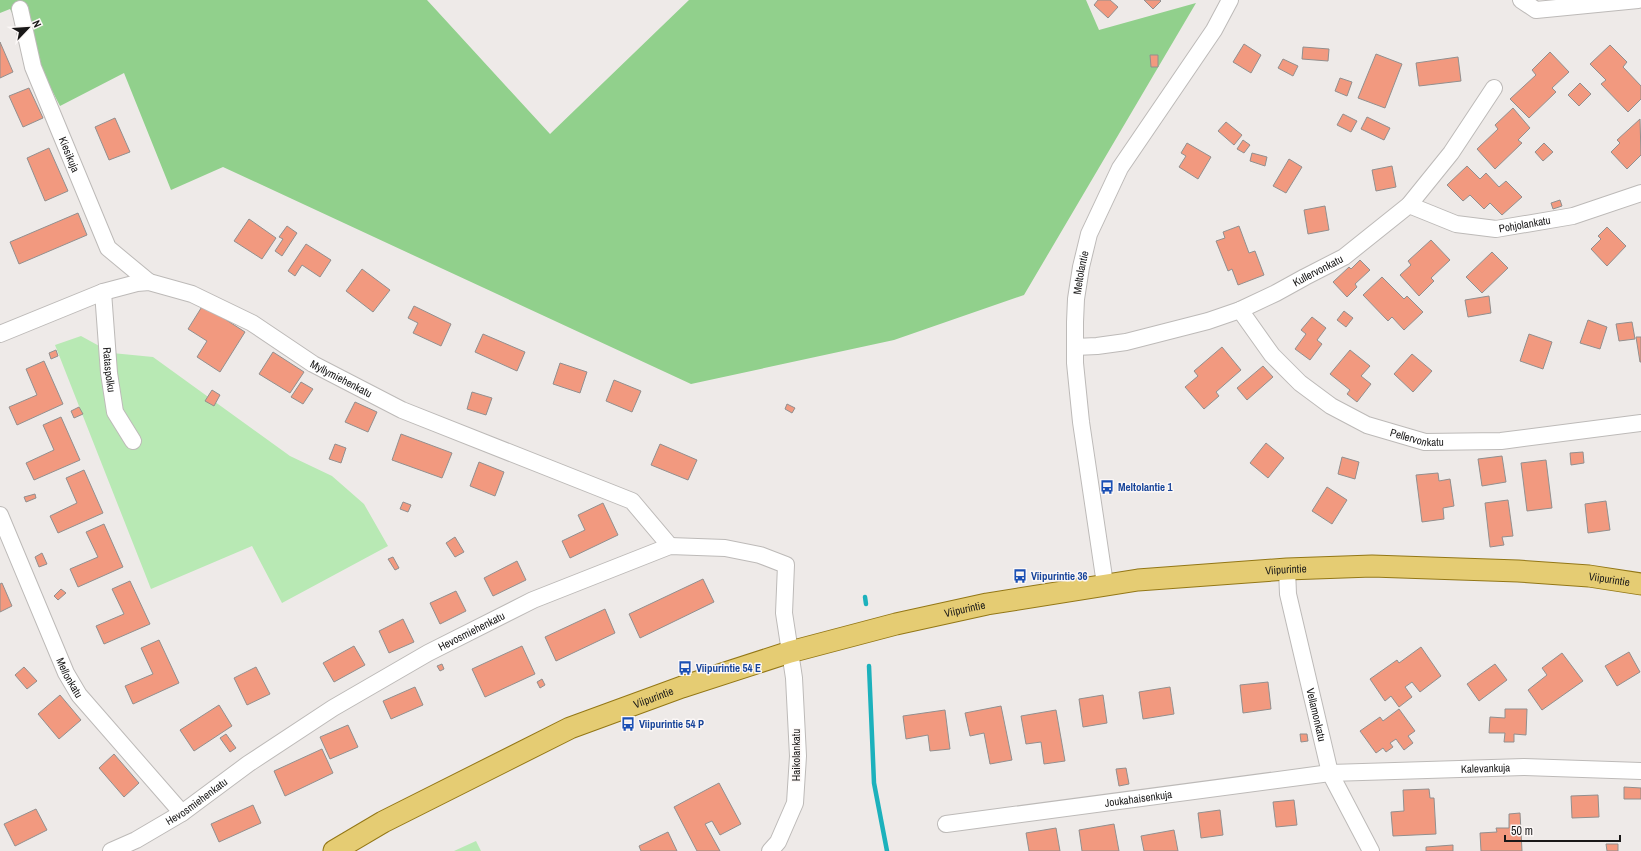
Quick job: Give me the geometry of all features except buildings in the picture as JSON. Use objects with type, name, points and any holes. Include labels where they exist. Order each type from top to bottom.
[{"type":"main road","name":"Viipurintie","points":[[334,851],[383,822],[570,728],[682,687],[790,652],[896,624],[987,604],[1105,584],[1198,575],[1287,569],[1372,566],[1450,568],[1589,576],[1641,584]]},
{"type":"street","name":"Meltolantie","points":[[1105,584],[1081,422],[1074,347],[1076,299],[1081,267],[1089,234],[1120,168],[1214,30],[1230,0]]},
{"type":"street","points":[[1521,0],[1536,10],[1638,0]]},
{"type":"street","name":"Kiesikuja","points":[[20,8],[33,67],[108,248],[150,282]]},
{"type":"street","name":"Kullervonkatu","points":[[1074,347],[1097,346],[1126,342],[1200,323],[1240,310],[1276,294],[1344,257],[1409,205],[1451,153],[1494,88]]},
{"type":"street","name":"Pohjolankatu","points":[[1409,205],[1456,224],[1496,229],[1573,216],[1641,194]]},
{"type":"street","name":"Myllymiehenkatu","points":[[0,334],[103,292],[137,283],[150,282],[192,294],[252,323],[314,364],[402,410],[632,501],[670,546]]},
{"type":"street","name":"Rataspolku","points":[[103,292],[115,412],[133,442]]},
{"type":"street","name":"Pellervonkatu","points":[[1240,310],[1272,355],[1300,383],[1331,406],[1367,425],[1425,442],[1502,441],[1641,423]]},
{"type":"street","name":"Mellonkatu","points":[[0,515],[66,673],[79,695],[182,813]]},
{"type":"street","name":"Hevosmiehenkatu","points":[[111,851],[136,840],[182,813],[248,764],[333,708],[428,653],[533,600],[670,546],[725,548],[760,555],[786,565],[784,613],[790,652]]},
{"type":"street","name":"Vellamonkatu","points":[[1287,569],[1288,594],[1330,773],[1370,851]]},
{"type":"street","name":"Haikolankatu","points":[[770,851],[778,842],[795,803],[798,756],[794,678],[790,652]]},
{"type":"street","name":"Kalevankuja","points":[[1330,773],[1524,767],[1641,771]]},
{"type":"street","name":"Joukahaisenkuja","points":[[946,824],[1330,773]]},
{"type":"green space","points":[[0,0],[427,0],[550,134],[689,0],[1086,0],[1099,30],[1196,3],[1024,295],[894,340],[691,384],[223,167],[171,190],[124,73],[60,106],[10,9],[0,13]]},
{"type":"green space","points":[[81,336],[112,353],[153,357],[290,456],[332,476],[364,504],[388,546],[282,603],[252,546],[151,589],[55,345]]},
{"type":"green space","points":[[476,841],[481,851],[454,851]]},
{"type":"waterway","points":[[865,597],[866,604]]},
{"type":"waterway","points":[[869,666],[874,783],[887,851]]},
{"type":"place","name":"Meltolantie 1","points":[[1107,487]]},
{"type":"place","name":"Viipurintie 36","points":[[1020,576]]},
{"type":"place","name":"Viipurintie 54 E","points":[[685,668]]},
{"type":"place","name":"Viipurintie 54 P","points":[[628,724]]}]
